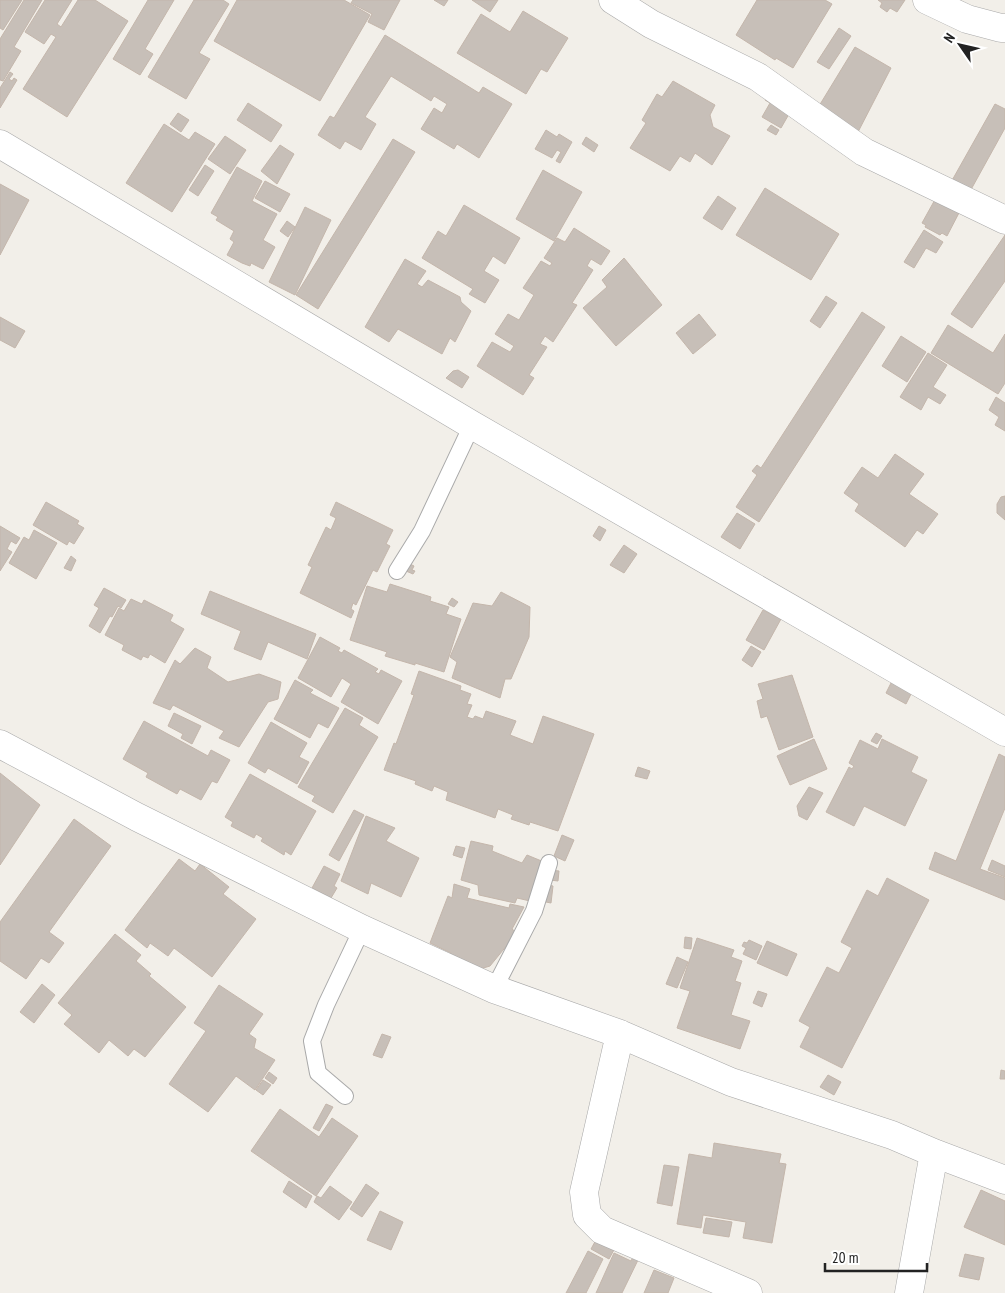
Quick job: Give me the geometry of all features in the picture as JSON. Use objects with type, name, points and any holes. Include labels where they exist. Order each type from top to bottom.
[{"type":"street","points":[[613,0],[651,24],[758,77],[864,152],[1005,220]]},
{"type":"street","points":[[927,0],[967,19],[1005,28]]},
{"type":"street","points":[[0,144],[472,424],[1005,732]]},
{"type":"street","points":[[0,744],[137,817],[362,929],[494,989],[620,1034],[731,1082],[892,1135],[934,1154],[1005,1180]]},
{"type":"street","points":[[620,1034],[584,1192],[587,1215],[602,1230],[748,1293]]},
{"type":"street","points":[[909,1293],[934,1154]]},
{"type":"lane","points":[[397,571],[426,523],[472,424]]},
{"type":"lane","points":[[494,989],[534,911],[549,863]]},
{"type":"lane","points":[[345,1096],[318,1073],[312,1041],[326,1005],[362,929]]},
{"type":"building","points":[[0,0],[22,0],[3,30],[0,28]]},
{"type":"building","points":[[24,0],[42,0],[14,47],[21,51],[3,81],[0,80],[0,39]]},
{"type":"building","points":[[45,0],[72,0],[57,24],[61,27],[78,0],[95,0],[128,21],[67,117],[23,89],[56,37],[51,34],[44,44],[25,32]]},
{"type":"building","points":[[148,0],[174,0],[145,49],[153,54],[140,75],[113,59]]},
{"type":"building","points":[[194,0],[223,0],[229,4],[199,53],[210,59],[186,99],[148,77]]},
{"type":"building","points":[[237,0],[344,0],[370,15],[320,101],[214,41]]},
{"type":"building","points":[[353,0],[400,0],[384,30],[368,22],[372,14],[351,3]]},
{"type":"building","points":[[434,0],[448,0],[444,6]]},
{"type":"building","points":[[472,0],[498,0],[490,12]]},
{"type":"building","points":[[757,0],[825,0],[832,4],[793,68],[776,58],[775,60],[736,35]]},
{"type":"building","points":[[878,0],[905,0],[897,12],[890,8],[887,12],[880,7],[882,3]]},
{"type":"building","points":[[523,11],[568,38],[547,72],[541,69],[526,94],[457,53],[481,14],[510,32]]},
{"type":"building","points":[[839,28],[851,36],[829,69],[817,62]]},
{"type":"building","points":[[385,35],[479,93],[483,87],[512,104],[479,158],[457,144],[454,149],[421,129],[434,108],[442,113],[447,104],[434,96],[431,101],[391,76],[365,117],[376,124],[361,150],[345,141],[340,149],[318,135],[330,116],[334,118]]},
{"type":"building","points":[[855,47],[891,68],[858,132],[819,106]]},
{"type":"building","points":[[10,72],[13,74],[9,79],[12,81],[14,78],[17,80],[0,108],[0,88]]},
{"type":"building","points":[[673,81],[715,105],[710,115],[713,127],[730,136],[712,165],[695,153],[690,162],[680,156],[670,171],[630,148],[646,123],[642,120],[657,94],[662,97]]},
{"type":"building","points":[[769,93],[793,107],[781,128],[762,117],[770,103],[765,100]]},
{"type":"building","points":[[248,103],[282,125],[271,142],[237,120]]},
{"type":"building","points":[[995,104],[1005,109],[1005,128],[968,195],[950,184]]},
{"type":"building","points":[[178,113],[189,120],[181,132],[170,124]]},
{"type":"building","points":[[164,124],[189,140],[195,132],[215,144],[172,212],[126,183]]},
{"type":"building","points":[[771,125],[779,130],[776,135],[767,130]]},
{"type":"building","points":[[546,130],[557,137],[559,134],[572,142],[560,163],[556,161],[561,152],[557,150],[552,158],[535,149]]},
{"type":"building","points":[[225,136],[246,150],[230,174],[208,159]]},
{"type":"building","points":[[586,137],[598,145],[594,152],[582,144]]},
{"type":"building","points":[[393,139],[415,152],[318,309],[296,295]]},
{"type":"building","points":[[280,145],[294,154],[277,184],[261,171]]},
{"type":"building","points":[[205,165],[214,171],[198,196],[189,190]]},
{"type":"building","points":[[237,167],[262,181],[252,201],[277,214],[263,240],[275,247],[263,269],[251,263],[250,266],[242,263],[227,255],[234,242],[230,239],[234,231],[216,220],[218,217],[211,213]]},
{"type":"building","points":[[543,170],[582,192],[554,241],[516,219]]},
{"type":"building","points":[[265,181],[290,194],[280,212],[255,198]]},
{"type":"building","points":[[0,184],[29,200],[0,255]]},
{"type":"building","points":[[765,188],[839,234],[811,280],[736,235]]},
{"type":"building","points":[[718,196],[736,208],[722,230],[703,218]]},
{"type":"building","points":[[937,196],[961,209],[947,236],[942,233],[940,235],[925,227],[926,225],[922,223]]},
{"type":"building","points":[[464,205],[520,238],[505,264],[493,256],[484,271],[499,280],[485,303],[469,294],[473,289],[422,258],[438,231],[446,236]]},
{"type":"building","points":[[305,207],[331,220],[295,295],[269,282]]},
{"type":"building","points":[[287,221],[295,227],[288,237],[280,231]]},
{"type":"building","points":[[574,228],[610,251],[601,265],[591,259],[587,266],[593,270],[572,303],[577,305],[553,342],[545,336],[540,344],[547,347],[529,375],[534,378],[523,395],[477,366],[492,342],[510,352],[514,346],[495,334],[508,314],[519,320],[534,295],[523,288],[541,261],[550,266],[552,263],[544,258],[557,238],[565,242]]},
{"type":"building","points":[[924,230],[943,242],[936,253],[926,248],[914,268],[904,262]]},
{"type":"building","points":[[1005,235],[1005,281],[972,328],[951,314]]},
{"type":"building","points":[[624,258],[662,305],[616,346],[583,308],[607,287],[602,280]]},
{"type":"building","points":[[405,259],[426,271],[417,284],[422,287],[428,280],[460,297],[461,302],[471,311],[455,342],[450,338],[442,354],[398,329],[389,342],[365,327]]},
{"type":"building","points":[[826,296],[837,303],[820,328],[810,321]]},
{"type":"building","points":[[862,312],[885,327],[759,522],[736,507],[757,475],[752,471],[757,465],[761,468]]},
{"type":"building","points":[[699,314],[716,335],[693,354],[676,333]]},
{"type":"building","points":[[0,317],[25,331],[15,348],[0,340]]},
{"type":"building","points":[[948,325],[993,353],[1005,334],[1005,383],[998,394],[931,353]]},
{"type":"building","points":[[901,336],[926,352],[907,382],[882,366]]},
{"type":"building","points":[[928,353],[947,365],[933,387],[946,395],[940,404],[928,397],[921,410],[900,397]]},
{"type":"building","points":[[458,370],[469,377],[462,388],[446,378],[453,371]]},
{"type":"building","points":[[996,397],[1005,403],[1005,431],[995,425],[999,417],[989,410]]},
{"type":"building","points":[[895,454],[924,474],[909,494],[938,514],[923,534],[917,530],[905,547],[855,511],[859,504],[844,493],[862,467],[878,478]]},
{"type":"building","points":[[1005,496],[1005,520],[997,513],[997,504],[1001,497]]},
{"type":"building","points":[[46,502],[79,521],[77,524],[84,528],[74,544],[69,541],[67,545],[33,525]]},
{"type":"building","points":[[336,502],[393,530],[386,544],[390,546],[377,572],[373,570],[356,605],[353,603],[351,609],[354,611],[351,618],[300,593],[312,567],[308,565],[326,527],[331,530],[336,518],[330,515]]},
{"type":"building","points":[[737,513],[755,524],[740,549],[721,537]]},
{"type":"building","points":[[0,526],[20,538],[16,544],[11,541],[7,549],[12,552],[0,571]]},
{"type":"building","points":[[599,526],[606,530],[600,541],[593,536]]},
{"type":"building","points":[[34,530],[57,543],[36,579],[9,563],[24,537],[29,540]]},
{"type":"building","points":[[624,545],[637,554],[624,573],[610,565]]},
{"type":"building","points":[[71,556],[76,560],[71,571],[64,568]]},
{"type":"building","points":[[408,563],[414,566],[412,570],[415,571],[413,574],[406,571]]},
{"type":"building","points":[[390,584],[431,597],[430,601],[449,607],[446,614],[461,619],[444,672],[385,656],[387,652],[350,640],[367,586],[387,592]]},
{"type":"building","points":[[104,588],[126,600],[121,608],[118,606],[112,617],[110,616],[100,633],[89,626],[99,608],[94,605]]},
{"type":"building","points":[[210,591],[316,634],[307,659],[268,642],[261,660],[234,649],[241,631],[201,614]]},
{"type":"building","points":[[501,592],[530,607],[529,637],[511,679],[505,679],[500,698],[452,678],[457,662],[450,657],[473,603],[492,606]]},
{"type":"building","points":[[452,598],[458,602],[454,607],[448,604]]},
{"type":"building","points":[[131,599],[142,604],[144,600],[173,615],[170,621],[184,629],[165,663],[150,654],[148,658],[143,656],[141,660],[122,650],[124,645],[105,635],[119,608],[124,611]]},
{"type":"building","points":[[763,610],[781,619],[764,650],[746,640]]},
{"type":"building","points":[[320,637],[340,648],[338,651],[342,653],[344,650],[378,669],[375,672],[379,674],[381,670],[402,681],[378,724],[341,702],[351,684],[342,678],[331,697],[298,678]]},
{"type":"building","points":[[751,646],[761,652],[752,667],[742,660]]},
{"type":"building","points":[[195,648],[211,657],[207,668],[228,682],[259,674],[281,682],[278,699],[268,702],[239,747],[219,738],[224,731],[173,705],[170,710],[153,703],[175,660],[180,664]]},
{"type":"building","points":[[419,671],[461,686],[460,690],[471,694],[467,704],[472,705],[467,717],[473,719],[475,716],[483,719],[486,711],[516,721],[510,735],[533,744],[543,716],[594,734],[558,831],[530,822],[529,825],[511,819],[513,815],[498,809],[495,818],[446,800],[448,792],[434,786],[432,791],[415,784],[416,781],[384,770],[414,695],[411,694]]},
{"type":"building","points":[[792,675],[813,737],[779,750],[767,716],[761,718],[757,701],[763,699],[758,684]]},
{"type":"building","points":[[295,680],[313,690],[310,693],[339,708],[328,728],[318,723],[310,738],[274,719]]},
{"type":"building","points":[[892,681],[912,692],[906,704],[886,693]]},
{"type":"building","points":[[345,708],[363,718],[359,725],[378,737],[333,813],[312,801],[315,796],[298,787]]},
{"type":"building","points":[[174,713],[201,726],[192,744],[181,738],[183,734],[168,726]]},
{"type":"building","points":[[144,721],[208,756],[211,750],[230,760],[217,783],[212,781],[201,800],[180,789],[177,794],[146,777],[148,773],[123,759]]},
{"type":"building","points":[[271,722],[307,743],[299,757],[309,762],[297,784],[268,768],[265,773],[248,763]]},
{"type":"building","points":[[876,733],[882,736],[877,744],[871,741]]},
{"type":"building","points":[[814,739],[827,769],[790,785],[777,756]]},
{"type":"building","points":[[882,739],[918,757],[911,772],[927,780],[905,826],[864,806],[854,826],[826,812],[849,767],[852,769],[854,766],[849,763],[860,740],[878,749]]},
{"type":"building","points":[[999,754],[1005,757],[1005,808],[980,869],[1005,878],[1005,900],[929,869],[935,852],[956,861]]},
{"type":"building","points":[[638,767],[650,771],[647,779],[635,776]]},
{"type":"building","points":[[0,773],[40,805],[0,865]]},
{"type":"building","points":[[250,774],[316,811],[291,855],[285,851],[284,855],[261,841],[263,838],[256,834],[254,838],[231,826],[233,822],[225,817]]},
{"type":"building","points":[[809,787],[823,793],[807,820],[799,816],[797,806]]},
{"type":"building","points":[[354,810],[364,815],[339,861],[329,855]]},
{"type":"building","points":[[366,816],[395,828],[386,841],[419,858],[401,897],[371,883],[368,894],[341,881]]},
{"type":"building","points":[[74,819],[111,846],[49,932],[64,943],[49,963],[41,958],[26,979],[0,961],[0,922]]},
{"type":"building","points":[[562,835],[574,840],[565,861],[554,856]]},
{"type":"building","points":[[471,841],[493,846],[492,851],[522,863],[527,855],[544,862],[530,901],[517,898],[515,903],[479,895],[478,885],[461,880]]},
{"type":"building","points":[[456,846],[465,848],[462,858],[453,855]]},
{"type":"building","points":[[179,859],[195,871],[200,864],[229,887],[223,894],[256,919],[212,977],[174,948],[168,956],[150,943],[147,948],[125,930]]},
{"type":"building","points":[[992,860],[1005,866],[1005,877],[988,870]]},
{"type":"building","points":[[324,866],[340,874],[334,886],[337,888],[331,898],[312,888]]},
{"type":"building","points":[[550,870],[559,871],[558,881],[550,880]]},
{"type":"building","points":[[887,878],[929,900],[842,1068],[800,1047],[810,1027],[799,1021],[827,967],[839,973],[852,948],[841,942],[867,890],[878,896]]},
{"type":"building","points":[[454,884],[470,889],[467,898],[509,908],[510,904],[524,907],[512,929],[517,933],[490,966],[480,969],[450,957],[451,953],[430,943],[448,896],[452,898]]},
{"type":"building","points":[[543,884],[553,886],[551,903],[541,901]]},
{"type":"building","points":[[115,934],[141,955],[136,961],[151,974],[149,976],[186,1007],[145,1057],[134,1049],[128,1056],[109,1040],[99,1053],[64,1024],[72,1015],[58,1003]]},
{"type":"building","points":[[685,937],[692,938],[691,949],[684,948]]},
{"type":"building","points":[[697,938],[734,950],[731,957],[742,961],[735,981],[741,983],[731,1015],[750,1021],[740,1049],[677,1028],[690,991],[680,988]]},
{"type":"building","points":[[749,940],[762,946],[756,960],[743,954],[746,948],[742,946],[744,942],[747,943]]},
{"type":"building","points":[[767,941],[797,954],[787,976],[757,963]]},
{"type":"building","points":[[677,957],[688,962],[677,988],[666,984]]},
{"type":"building","points":[[42,984],[55,995],[34,1023],[20,1012]]},
{"type":"building","points":[[219,985],[263,1014],[249,1034],[256,1039],[254,1048],[275,1060],[255,1090],[236,1076],[208,1112],[169,1084],[206,1031],[194,1023]]},
{"type":"building","points":[[758,991],[767,994],[762,1007],[753,1003]]},
{"type":"building","points":[[382,1034],[391,1037],[382,1058],[373,1055]]},
{"type":"building","points":[[1001,1070],[1005,1071],[1005,1079],[1000,1079]]},
{"type":"building","points":[[269,1072],[277,1078],[273,1084],[265,1078]]},
{"type":"building","points":[[828,1075],[841,1082],[834,1095],[820,1087]]},
{"type":"building","points":[[263,1080],[271,1085],[263,1095],[256,1090]]},
{"type":"building","points":[[326,1104],[333,1107],[319,1131],[313,1128]]},
{"type":"building","points":[[280,1109],[319,1137],[332,1118],[358,1136],[316,1196],[251,1151]]},
{"type":"building","points":[[714,1143],[781,1154],[779,1163],[786,1164],[772,1243],[743,1238],[746,1222],[703,1215],[701,1228],[677,1224],[689,1154],[712,1158]]},
{"type":"building","points":[[664,1165],[679,1167],[672,1206],[657,1203]]},
{"type":"building","points":[[289,1181],[312,1196],[306,1208],[283,1192]]},
{"type":"building","points":[[366,1184],[379,1193],[362,1217],[350,1209]]},
{"type":"building","points":[[330,1186],[352,1202],[339,1220],[314,1202],[317,1196],[321,1198]]},
{"type":"building","points":[[981,1190],[1005,1201],[1005,1245],[964,1227]]},
{"type":"building","points":[[380,1211],[403,1222],[391,1250],[367,1240]]},
{"type":"building","points":[[706,1218],[732,1222],[729,1237],[703,1233]]},
{"type":"building","points":[[597,1238],[615,1248],[609,1259],[591,1249]]},
{"type":"building","points":[[588,1251],[603,1259],[586,1293],[566,1293]]},
{"type":"building","points":[[614,1253],[631,1261],[634,1255],[639,1258],[622,1293],[596,1293]]},
{"type":"building","points":[[965,1254],[984,1258],[979,1280],[959,1276]]},
{"type":"building","points":[[654,1270],[674,1278],[668,1293],[644,1293]]}]
